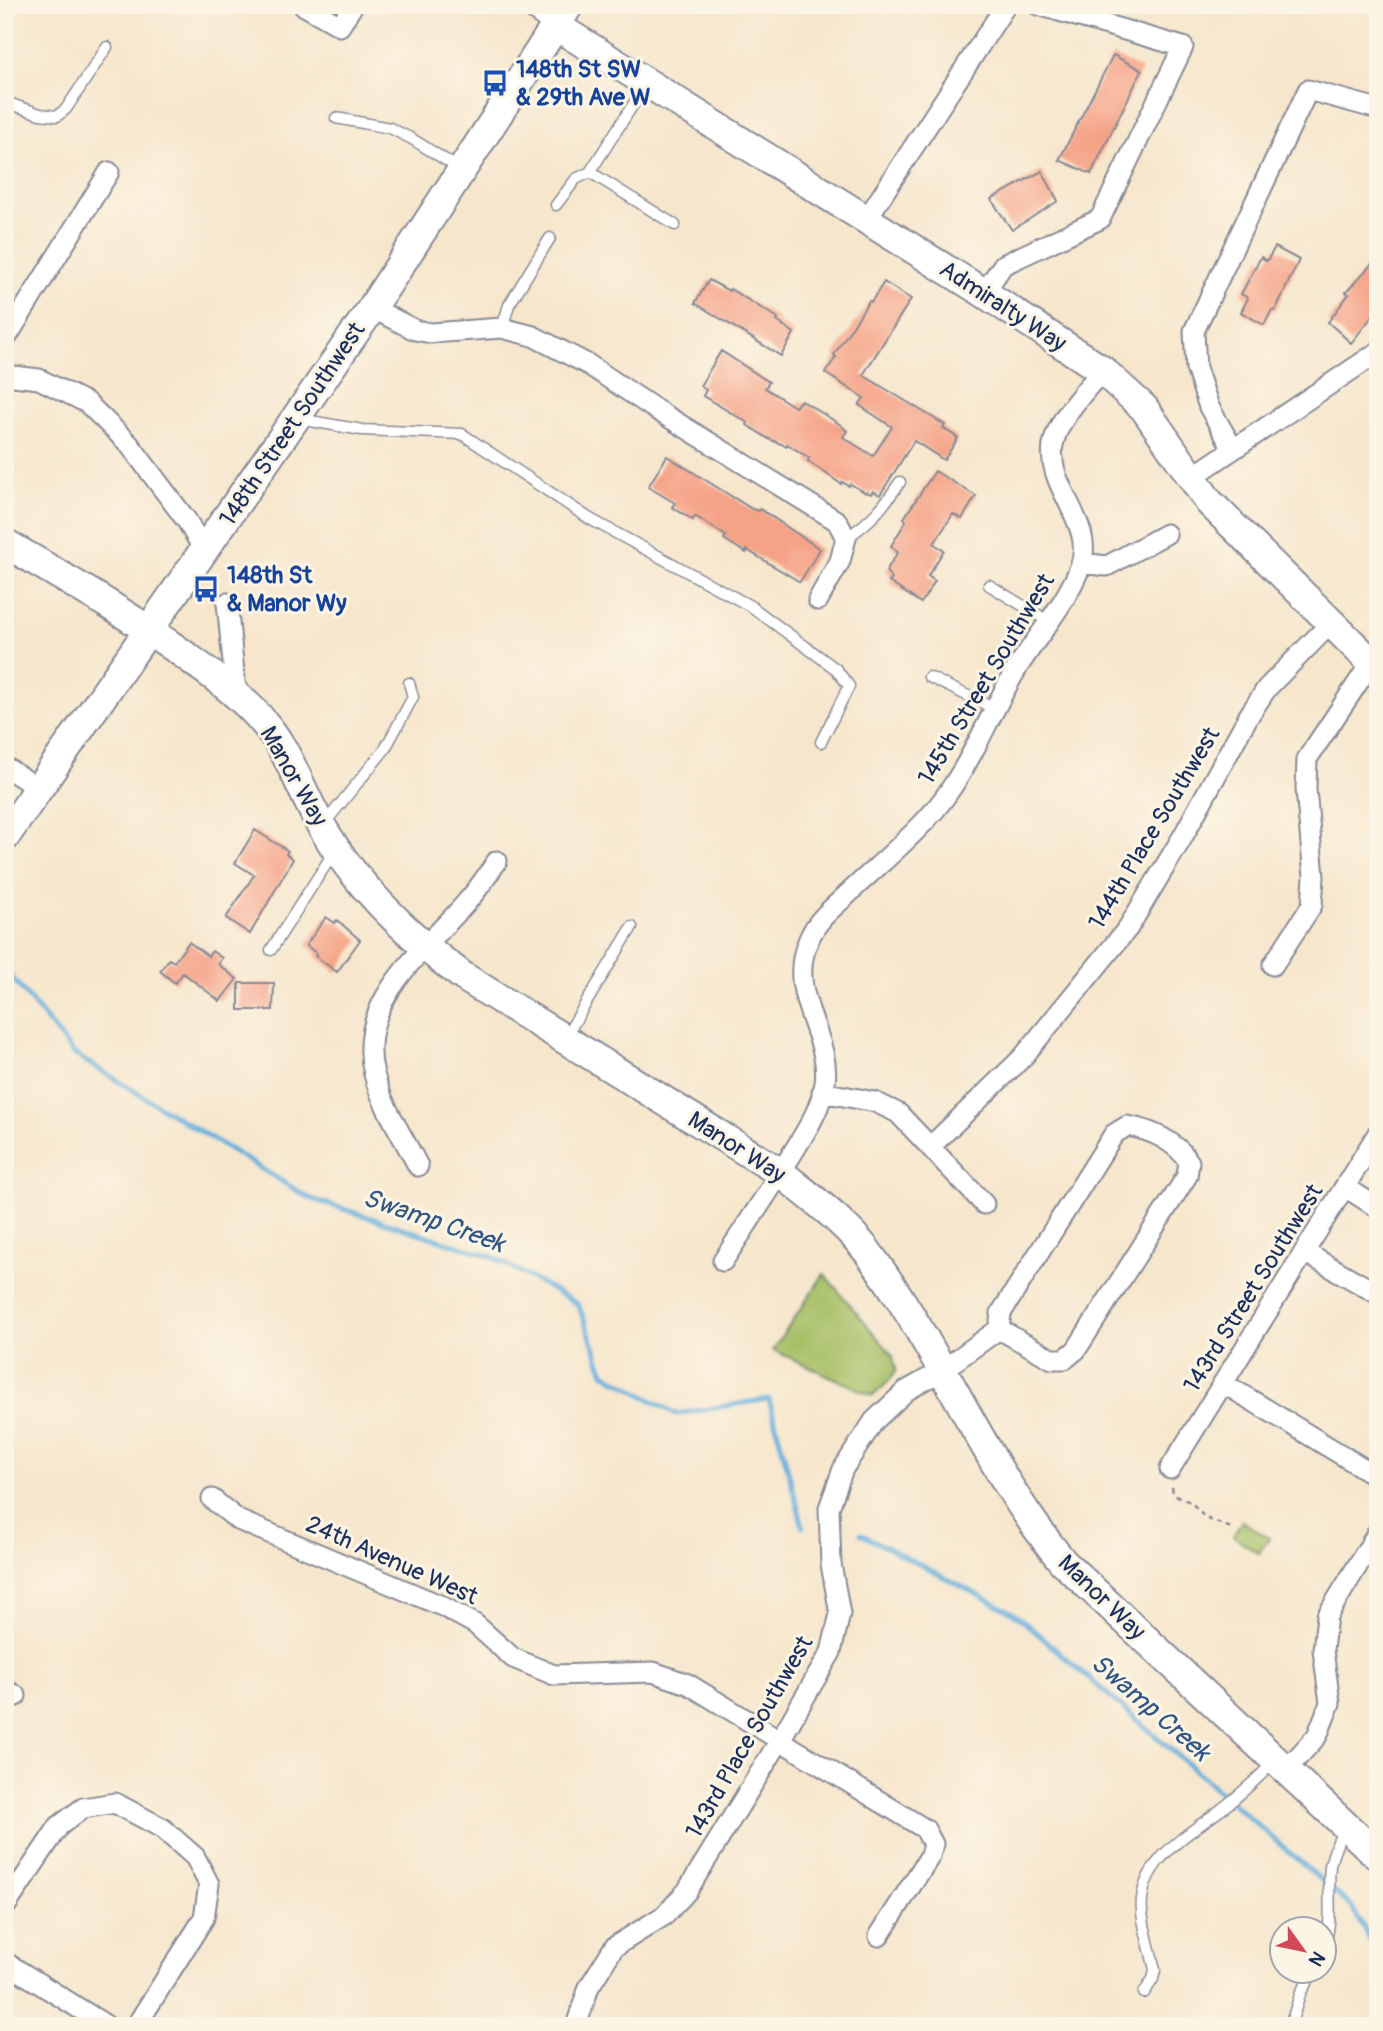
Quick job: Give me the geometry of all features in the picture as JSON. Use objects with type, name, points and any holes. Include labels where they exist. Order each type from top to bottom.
[{"type":"street","points":[[303,5],[340,26],[353,5]]},
{"type":"street","points":[[527,5],[563,16]]},
{"type":"street","points":[[866,220],[1006,5]]},
{"type":"street","points":[[984,293],[1003,265],[1100,219],[1183,47],[1038,5]]},
{"type":"street","name":"Admiralty Way","points":[[563,16],[647,82],[1102,370],[1144,408],[1209,502],[1331,623],[1376,663]]},
{"type":"street","name":"148th Street Southwest","points":[[5,837],[372,308],[563,16]]},
{"type":"street","points":[[1233,449],[1209,407],[1196,369],[1194,331],[1308,90],[1378,109]]},
{"type":"street","points":[[5,340],[109,172]]},
{"type":"street","points":[[372,308],[415,330],[431,333],[502,328],[533,336],[589,365],[655,409],[837,521],[846,538],[840,561],[818,600]]},
{"type":"street","points":[[1192,477],[1378,352]]},
{"type":"street","name":"145th Street Southwest","points":[[780,1172],[817,1113],[825,1081],[822,1051],[803,993],[802,968],[807,942],[820,919],[925,821],[946,797],[1016,671],[1070,590],[1082,563],[1083,538],[1055,467],[1053,446],[1063,421],[1102,370]]},
{"type":"street","points":[[5,375],[39,379],[87,403],[129,444],[187,521],[205,552]]},
{"type":"street","name":"145th Street Southwest","points":[[1082,563],[1107,566],[1166,534]]},
{"type":"street","name":"Manor Way","points":[[5,543],[150,630],[236,691],[268,727],[286,754],[329,838],[362,884],[424,948],[464,977],[780,1172],[825,1209],[866,1249],[909,1311],[941,1371],[1036,1530],[1063,1562],[1373,1848]]},
{"type":"street","points":[[227,603],[236,691]]},
{"type":"street","name":"144th Place Southwest","points":[[930,1147],[1023,1057],[1128,928],[1267,688],[1331,623]]},
{"type":"street","points":[[1273,965],[1312,905],[1314,877],[1306,789],[1307,759],[1376,663]]},
{"type":"street","points":[[5,767],[40,789]]},
{"type":"street","points":[[418,1166],[378,1084],[370,1048],[374,1022],[381,1003],[424,948],[467,902],[497,861]]},
{"type":"street","points":[[822,1092],[875,1101],[898,1113],[984,1204]]},
{"type":"street","points":[[1127,1126],[1147,1129],[1184,1154],[1189,1162],[1186,1176],[1076,1350],[1065,1359],[1052,1359],[999,1329],[1001,1313],[1114,1134],[1127,1126]]},
{"type":"street","name":"143rd Street Southwest","points":[[1170,1469],[1378,1133]]},
{"type":"street","points":[[723,1261],[780,1172]]},
{"type":"street","points":[[1345,1186],[1378,1208]]},
{"type":"street","points":[[1304,1252],[1378,1294]]},
{"type":"street","name":"143rd Place Southwest","points":[[576,2026],[589,1987],[614,1947],[665,1915],[687,1891],[831,1651],[840,1614],[831,1564],[829,1508],[843,1469],[874,1421],[906,1391],[941,1371],[999,1329]]},
{"type":"street","points":[[1223,1383],[1378,1478]]},
{"type":"street","name":"24th Avenue West","points":[[212,1499],[238,1520],[442,1606],[475,1624],[513,1658],[554,1675],[653,1672],[688,1684],[925,1829],[933,1844],[930,1856],[879,1936]]},
{"type":"street","points":[[1280,1765],[1317,1735],[1330,1703],[1323,1650],[1327,1616],[1378,1532]]},
{"type":"street","points":[[5,1907],[60,1826],[83,1808],[115,1803],[162,1828],[195,1857],[209,1884],[204,1918],[136,2026]]},
{"type":"street","points":[[5,1962],[107,2026]]},
{"type":"lane","points":[[5,102],[40,114],[57,116],[66,109],[107,47]]},
{"type":"lane","points":[[556,205],[576,179],[590,172],[647,82]]},
{"type":"lane","points":[[335,118],[390,128],[460,170]]},
{"type":"lane","points":[[590,172],[676,225]]},
{"type":"lane","points":[[502,328],[509,305],[550,238]]},
{"type":"lane","points":[[295,418],[362,430],[462,434],[590,519],[751,607],[836,669],[849,686],[821,743]]},
{"type":"lane","points":[[846,538],[866,525],[881,510],[900,482]]},
{"type":"lane","points":[[989,585],[1048,621]]},
{"type":"lane","points":[[929,677],[995,709]]},
{"type":"lane","points":[[271,950],[329,838],[385,749],[413,697],[409,683]]},
{"type":"lane","points":[[564,1039],[632,927]]},
{"type":"lane","points":[[1144,1993],[1155,1970],[1142,1912],[1144,1888],[1154,1867],[1169,1848],[1280,1765]]},
{"type":"lane","points":[[1329,1916],[1331,1864],[1345,1825]]},
{"type":"lane","points":[[1290,2026],[1305,1986]]},
{"type":"path","points":[[1170,1469],[1173,1494],[1192,1503],[1205,1518],[1234,1529]]},
{"type":"green space","points":[[824,1274],[893,1356],[896,1370],[873,1396],[773,1350]]},
{"type":"green space","points":[[1242,1521],[1269,1538],[1259,1553],[1233,1536]]},
{"type":"building","points":[[1113,55],[1142,70],[1091,174],[1059,160]]},
{"type":"building","points":[[1042,171],[1058,201],[1012,230],[991,199]]},
{"type":"building","points":[[1275,247],[1299,260],[1275,311],[1272,310],[1264,325],[1241,312],[1248,298],[1241,294],[1261,257],[1267,261]]},
{"type":"building","points":[[1378,257],[1378,309],[1351,343],[1328,322],[1349,294],[1346,292]]},
{"type":"building","points":[[709,280],[729,291],[730,289],[778,318],[777,321],[794,333],[781,356],[695,303]]},
{"type":"building","points":[[884,282],[911,299],[863,375],[945,425],[943,428],[958,438],[944,460],[914,441],[880,495],[873,491],[871,494],[866,493],[850,484],[841,484],[808,461],[809,458],[787,444],[786,446],[769,439],[703,396],[706,390],[700,386],[721,351],[769,382],[765,388],[795,407],[801,400],[841,425],[847,431],[843,437],[873,456],[892,427],[859,405],[864,398],[825,373],[869,301],[871,302]]},
{"type":"building","points":[[667,456],[752,509],[760,509],[820,549],[800,582],[747,550],[746,553],[695,516],[693,520],[672,507],[675,503],[648,487]]},
{"type":"building","points":[[935,471],[976,496],[962,519],[953,514],[934,544],[944,550],[928,576],[935,581],[921,603],[889,582],[892,579],[886,571],[898,552],[891,546],[906,521],[904,518]]},
{"type":"building","points":[[255,830],[288,851],[286,854],[293,859],[250,934],[226,918],[254,875],[235,863]]},
{"type":"building","points":[[326,917],[335,923],[337,920],[360,940],[337,972],[315,956],[317,954],[306,945]]},
{"type":"building","points":[[189,942],[208,956],[212,951],[222,958],[218,964],[237,979],[220,1001],[183,973],[175,983],[160,971],[169,959],[174,962]]},
{"type":"building","points":[[239,983],[274,983],[273,1010],[239,1010]]},
{"type":"waterway","name":"Swamp Creek","points":[[5,975],[10,975],[74,1054],[309,1198],[493,1257],[578,1304],[604,1373],[676,1414],[769,1399],[803,1527]]},
{"type":"waterway","name":"Swamp Creek","points":[[861,1534],[1015,1614],[1352,1907],[1378,1955]]},
{"type":"place","name":"148th St SW & 29th Ave W","points":[[495,83]]},
{"type":"place","name":"148th St & Manor Wy","points":[[206,589]]}]
